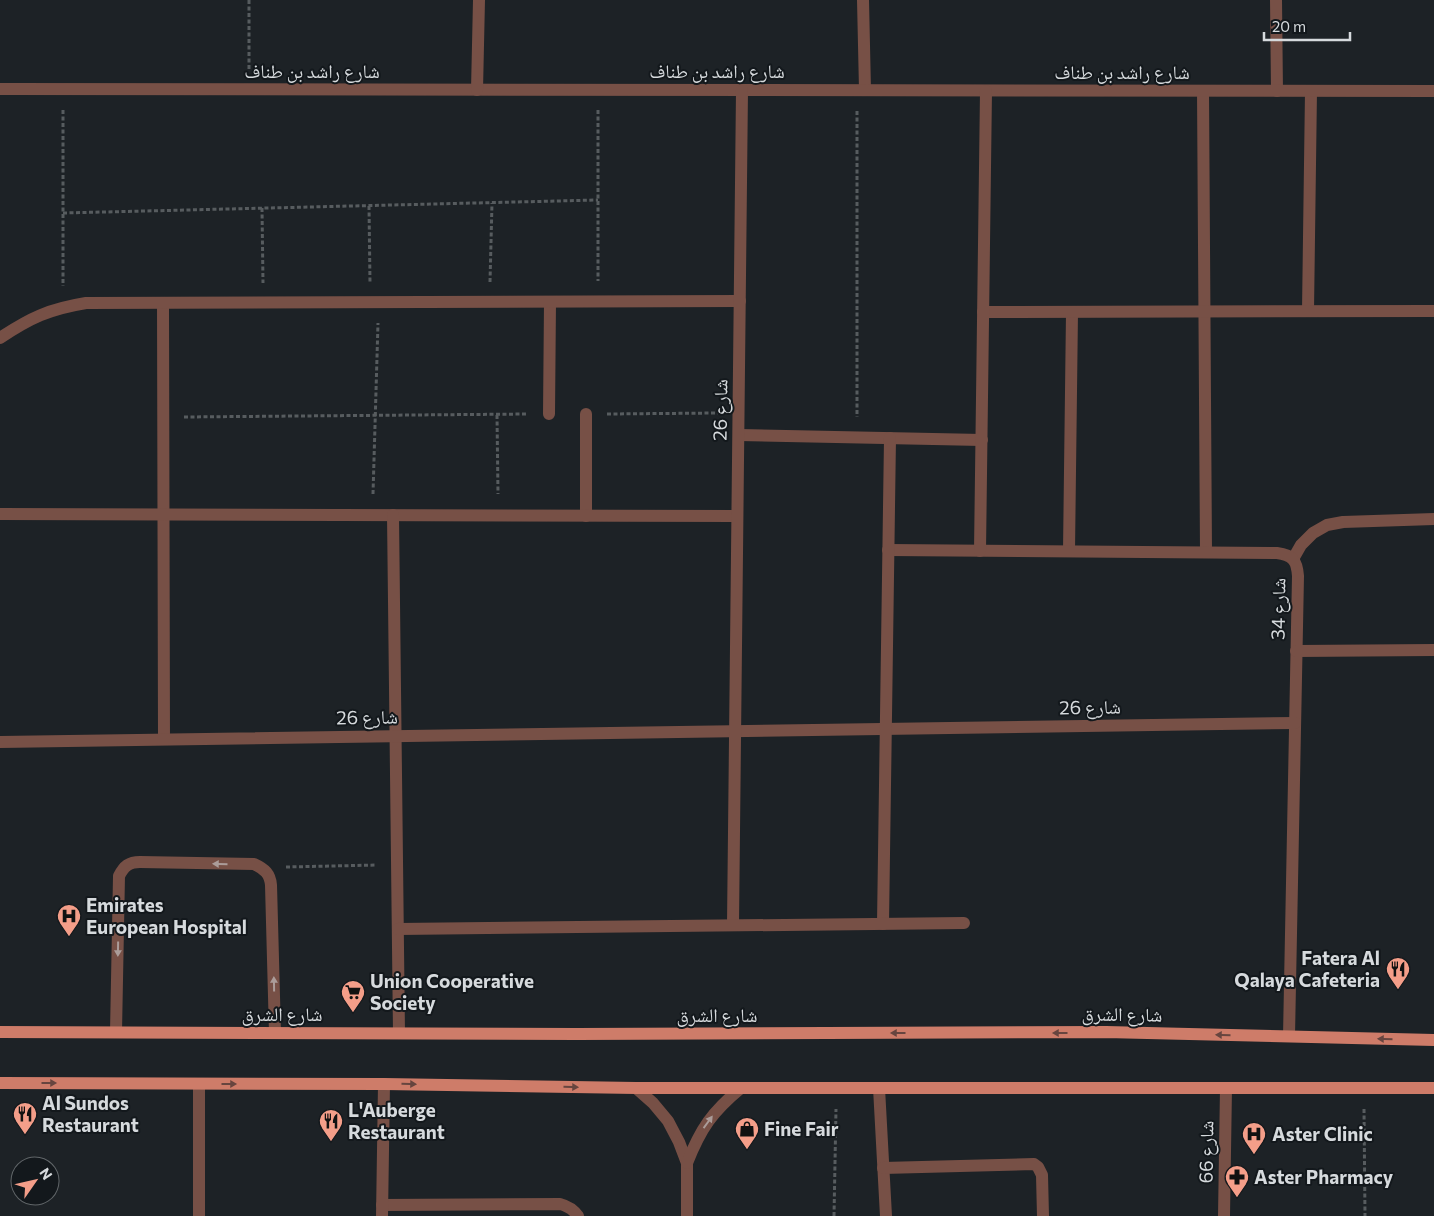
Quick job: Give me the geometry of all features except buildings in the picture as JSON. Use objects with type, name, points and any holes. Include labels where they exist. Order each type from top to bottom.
[{"type":"main road","name":"شارع الشرق","points":[[0,1032],[1106,1032],[1434,1040]]},
{"type":"main road","points":[[0,1083],[384,1084],[636,1088],[1434,1088]]},
{"type":"street","points":[[477,90],[479,0]]},
{"type":"street","points":[[861,90],[863,0]]},
{"type":"street","points":[[1276,0],[1277,91]]},
{"type":"street","name":"شارع راشد بن طناف","points":[[0,89],[1434,91]]},
{"type":"street","name":"شارع 26","points":[[733,925],[742,90]]},
{"type":"street","points":[[980,551],[986,91]]},
{"type":"street","points":[[1203,91],[1206,552]]},
{"type":"street","points":[[1308,311],[1311,91]]},
{"type":"street","points":[[0,338],[22,324],[45,313],[63,307],[86,303],[740,301]]},
{"type":"street","points":[[549,414],[550,302]]},
{"type":"street","points":[[163,303],[164,739]]},
{"type":"street","points":[[983,312],[1434,311]]},
{"type":"street","points":[[1069,551],[1072,312]]},
{"type":"street","points":[[586,414],[586,516]]},
{"type":"street","points":[[739,435],[982,440]]},
{"type":"street","points":[[883,924],[890,438]]},
{"type":"street","points":[[0,514],[737,516]]},
{"type":"street","points":[[393,515],[399,1033]]},
{"type":"street","points":[[1294,560],[1301,545],[1327,525],[1343,522],[1434,519]]},
{"type":"street","name":"شارع 34","points":[[888,550],[1277,553],[1286,554],[1294,560],[1298,567],[1298,576],[1289,1036]]},
{"type":"street","points":[[1296,651],[1434,650]]},
{"type":"street","name":"شارع 26","points":[[0,742],[1295,723]]},
{"type":"street","points":[[116,1032],[119,882],[122,870],[127,865],[133,862],[140,862],[254,864],[266,872],[270,878],[271,886],[275,1033]]},
{"type":"street","points":[[398,929],[964,923]]},
{"type":"street","points":[[199,1084],[199,1216]]},
{"type":"street","points":[[384,1084],[382,1210],[560,1204],[573,1209],[578,1216]]},
{"type":"street","points":[[636,1088],[654,1103],[668,1121],[679,1142],[687,1163],[687,1216]]},
{"type":"street","points":[[687,1163],[696,1141],[708,1122],[723,1103],[741,1088]]},
{"type":"street","points":[[878,1088],[886,1216]]},
{"type":"street","name":"شارع 66","points":[[1224,1216],[1226,1088]]},
{"type":"street","points":[[884,1168],[1034,1164],[1042,1175],[1043,1216]]},
{"type":"path","points":[[249,0],[249,90]]},
{"type":"path","points":[[63,89],[63,307]]},
{"type":"path","points":[[598,90],[598,302]]},
{"type":"path","points":[[858,437],[861,90]]},
{"type":"path","points":[[63,214],[598,200]]},
{"type":"path","points":[[490,302],[492,203]]},
{"type":"path","points":[[369,206],[375,302],[375,416],[372,515]]},
{"type":"path","points":[[262,208],[263,303]]},
{"type":"path","points":[[586,414],[739,413]]},
{"type":"path","points":[[497,414],[499,516]]},
{"type":"path","points":[[163,418],[549,414]]},
{"type":"path","points":[[261,867],[397,865]]},
{"type":"path","points":[[834,1216],[836,1088]]},
{"type":"path","points":[[1364,1088],[1365,1216]]},
{"type":"place","name":"Emirates European Hospital","points":[[69,937]]},
{"type":"place","name":"Fatera Al Qalaya Cafeteria","points":[[1398,990]]},
{"type":"place","name":"Union Cooperative Society","points":[[353,1013]]},
{"type":"place","name":"Al Sundos Restaurant","points":[[25,1135]]},
{"type":"place","name":"L'Auberge Restaurant","points":[[331,1142]]},
{"type":"place","name":"Fine Fair","points":[[747,1150]]},
{"type":"place","name":"Aster Clinic","points":[[1254,1155]]},
{"type":"place","name":"Aster Pharmacy","points":[[1237,1198]]}]
